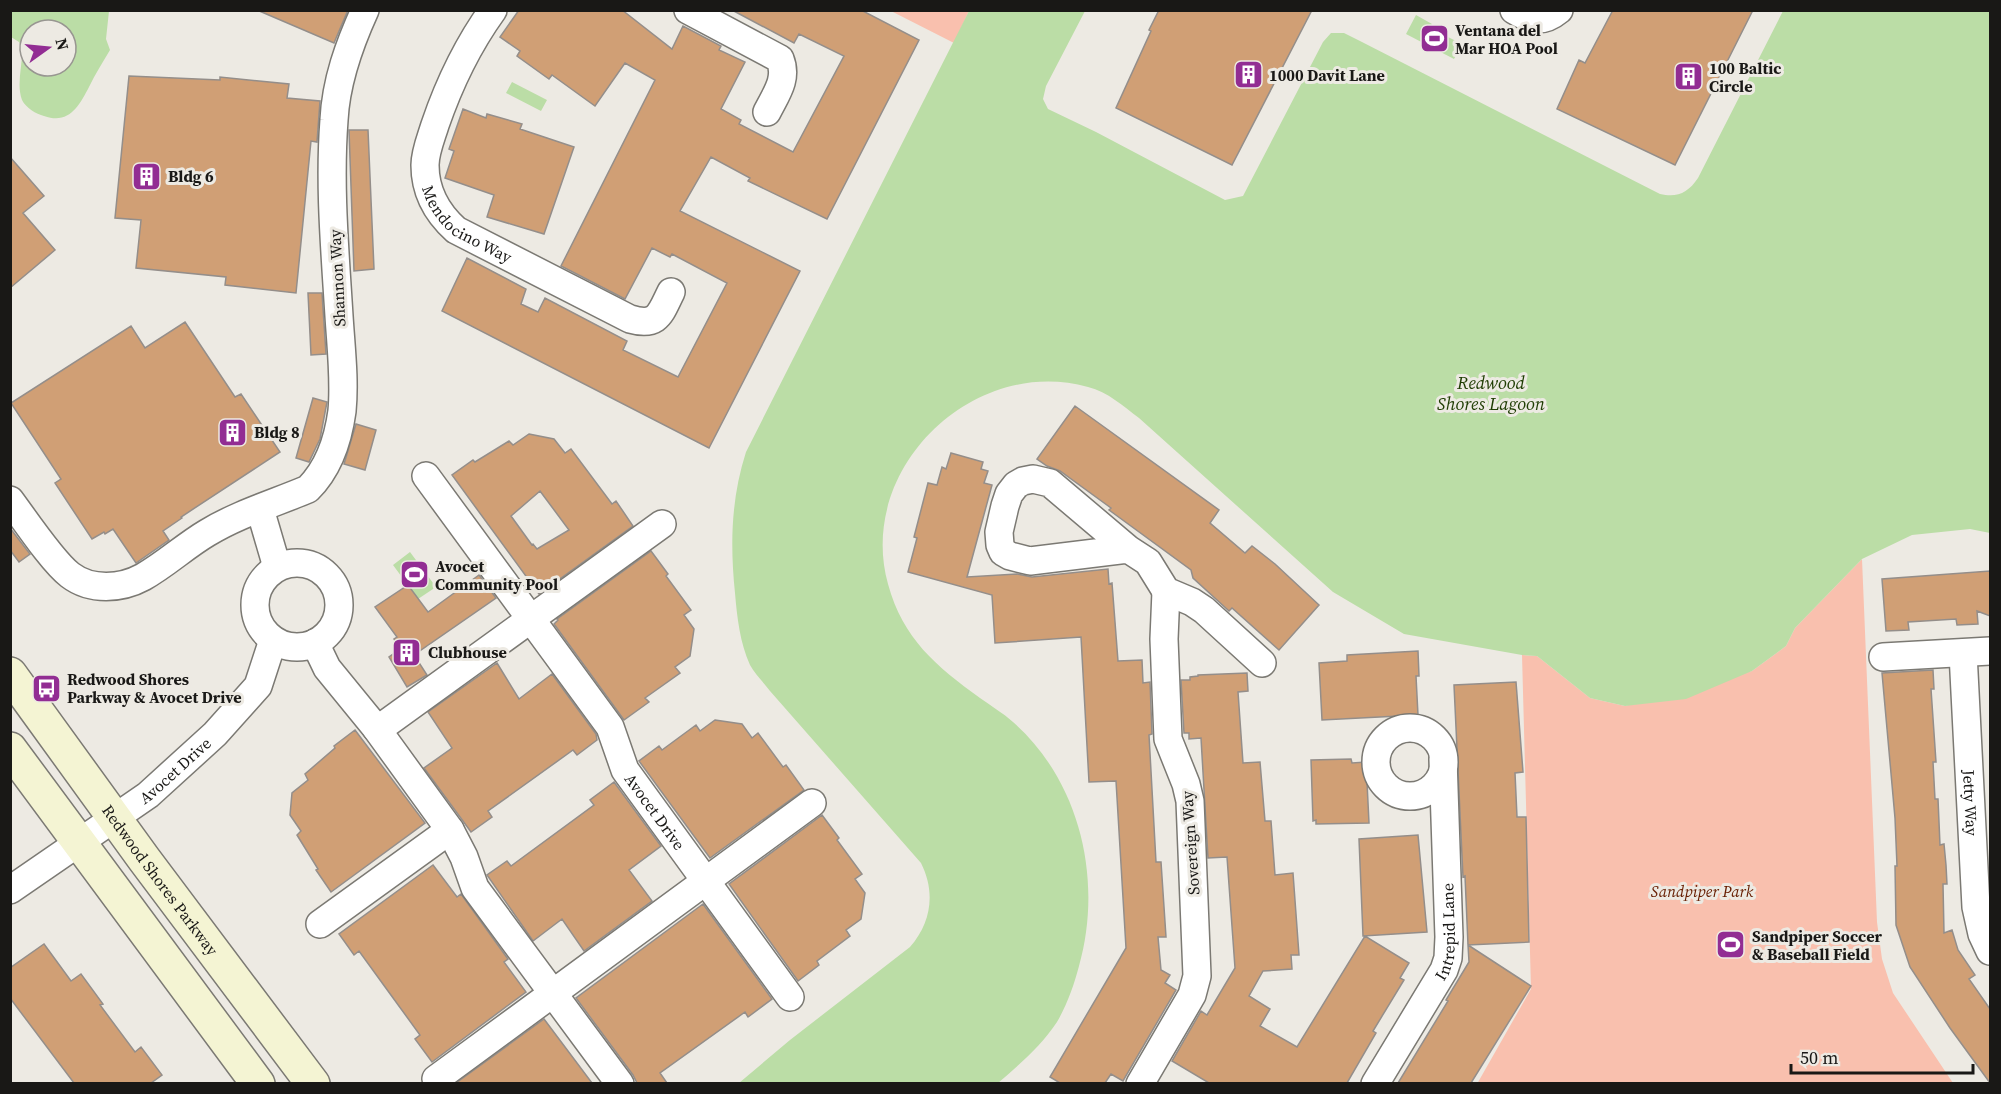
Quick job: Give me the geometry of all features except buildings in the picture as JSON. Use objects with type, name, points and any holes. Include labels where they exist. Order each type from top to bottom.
[{"type":"main road","name":"Redwood Shores Parkway","points":[[10,674],[114,819],[313,1083]]},
{"type":"main road","points":[[10,749],[258,1083]]},
{"type":"street","name":"Shannon Way","points":[[260,509],[308,489],[328,465],[338,433],[344,386],[332,193],[334,117],[340,76],[346,55],[365,10]]},
{"type":"street","name":"Mendocino Way","points":[[493,10],[452,79],[426,153],[426,177],[436,207],[456,230],[630,320],[645,323],[654,320],[662,311],[671,292]]},
{"type":"street","points":[[688,10],[780,59],[784,69],[783,78],[766,112]]},
{"type":"street","points":[[1514,10],[1534,20],[1553,14]]},
{"type":"street","name":"Avocet Drive","points":[[426,476],[610,728],[625,770],[790,997]]},
{"type":"street","points":[[10,500],[71,576],[96,586],[128,584],[144,576],[208,532],[260,509],[277,567]]},
{"type":"street","points":[[376,728],[387,723],[662,524]]},
{"type":"street","points":[[1128,549],[1153,568],[1166,591],[1204,610],[1262,663]]},
{"type":"street","points":[[302,562],[315,566],[326,574],[334,585],[339,598],[339,611],[326,636],[315,643],[301,647],[286,646],[273,640],[262,630],[256,617],[254,602],[265,576],[277,567],[302,562]]},
{"type":"street","name":"Sovereign Way","points":[[1140,1083],[1192,995],[1197,976],[1190,801],[1186,784],[1168,739],[1164,639],[1166,591]]},
{"type":"street","name":"Avocet Drive","points":[[10,890],[148,795],[215,734],[258,686],[273,640]]},
{"type":"street","points":[[315,643],[327,668],[376,728],[450,830],[476,888],[620,1083]]},
{"type":"street","points":[[1883,657],[1990,651]]},
{"type":"street","name":"Jetty Way","points":[[1963,653],[1974,889],[1979,923],[1990,951]]},
{"type":"street","name":"Intrepid Lane","points":[[1376,1083],[1447,963],[1449,937],[1443,759]]},
{"type":"street","points":[[436,1079],[812,803]]},
{"type":"street","points":[[320,924],[450,830]]},
{"type":"green space","points":[[891,11],[969,11],[954,43]]},
{"type":"green space","name":"Sandpiper Park","points":[[1862,559],[1877,922],[1882,959],[1893,993],[1953,1083],[1477,1084],[1531,989],[1522,655],[1537,656],[1590,698],[1625,706],[1752,671],[1786,646],[1795,628]]},
{"type":"water","points":[[10,11],[109,11],[106,39],[110,50],[77,107],[67,116],[53,118],[38,114],[29,108],[20,94],[20,78],[78,78],[78,18],[18,18],[18,41],[11,37]]},
{"type":"water","name":"Redwood Shores Lagoon","points":[[969,11],[1085,11],[1046,86],[1043,99],[1048,109],[1225,200],[1243,196],[1323,42],[1331,33],[1344,33],[1660,194],[1677,195],[1686,191],[1698,178],[1783,11],[1990,11],[1990,533],[1970,529],[1912,535],[1862,559],[1795,628],[1786,646],[1752,671],[1686,699],[1625,706],[1590,698],[1537,656],[1404,634],[1333,592],[1139,418],[1102,392],[1088,387],[1045,382],[1004,388],[966,405],[933,430],[907,463],[890,500],[883,541],[888,584],[894,603],[912,636],[923,650],[949,674],[1009,719],[1036,746],[1055,773],[1070,803],[1087,867],[1088,900],[1086,934],[1070,995],[1057,1022],[1044,1039],[998,1083],[739,1083],[790,1040],[910,947],[927,918],[929,885],[921,863],[770,691],[750,665],[741,639],[737,611],[732,557],[733,522],[737,487],[746,452]]},
{"type":"water","name":"Ventana del Mar HOA Pool","points":[[1416,15],[1432,24],[1430,28],[1462,44],[1454,59],[1406,34]]},
{"type":"water","points":[[512,82],[547,100],[541,111],[506,93]]},
{"type":"water","name":"Avocet Community Pool","points":[[410,552],[436,587],[418,599],[393,565]]},
{"type":"place","name":"Ventana del Mar HOA Pool","points":[[1434,39]]},
{"type":"place","name":"1000 Davit Lane","points":[[1248,75]]},
{"type":"place","name":"100 Baltic Circle","points":[[1688,77]]},
{"type":"place","name":"Bldg 6","points":[[147,176]]},
{"type":"place","name":"Bldg 8","points":[[233,432]]},
{"type":"place","name":"Avocet Community Pool","points":[[414,575]]},
{"type":"place","name":"Clubhouse","points":[[407,652]]},
{"type":"place","name":"Redwood Shores Parkway & Avocet Drive","points":[[46,688]]},
{"type":"place","name":"Sandpiper Soccer & Baseball Field","points":[[1731,945]]}]
